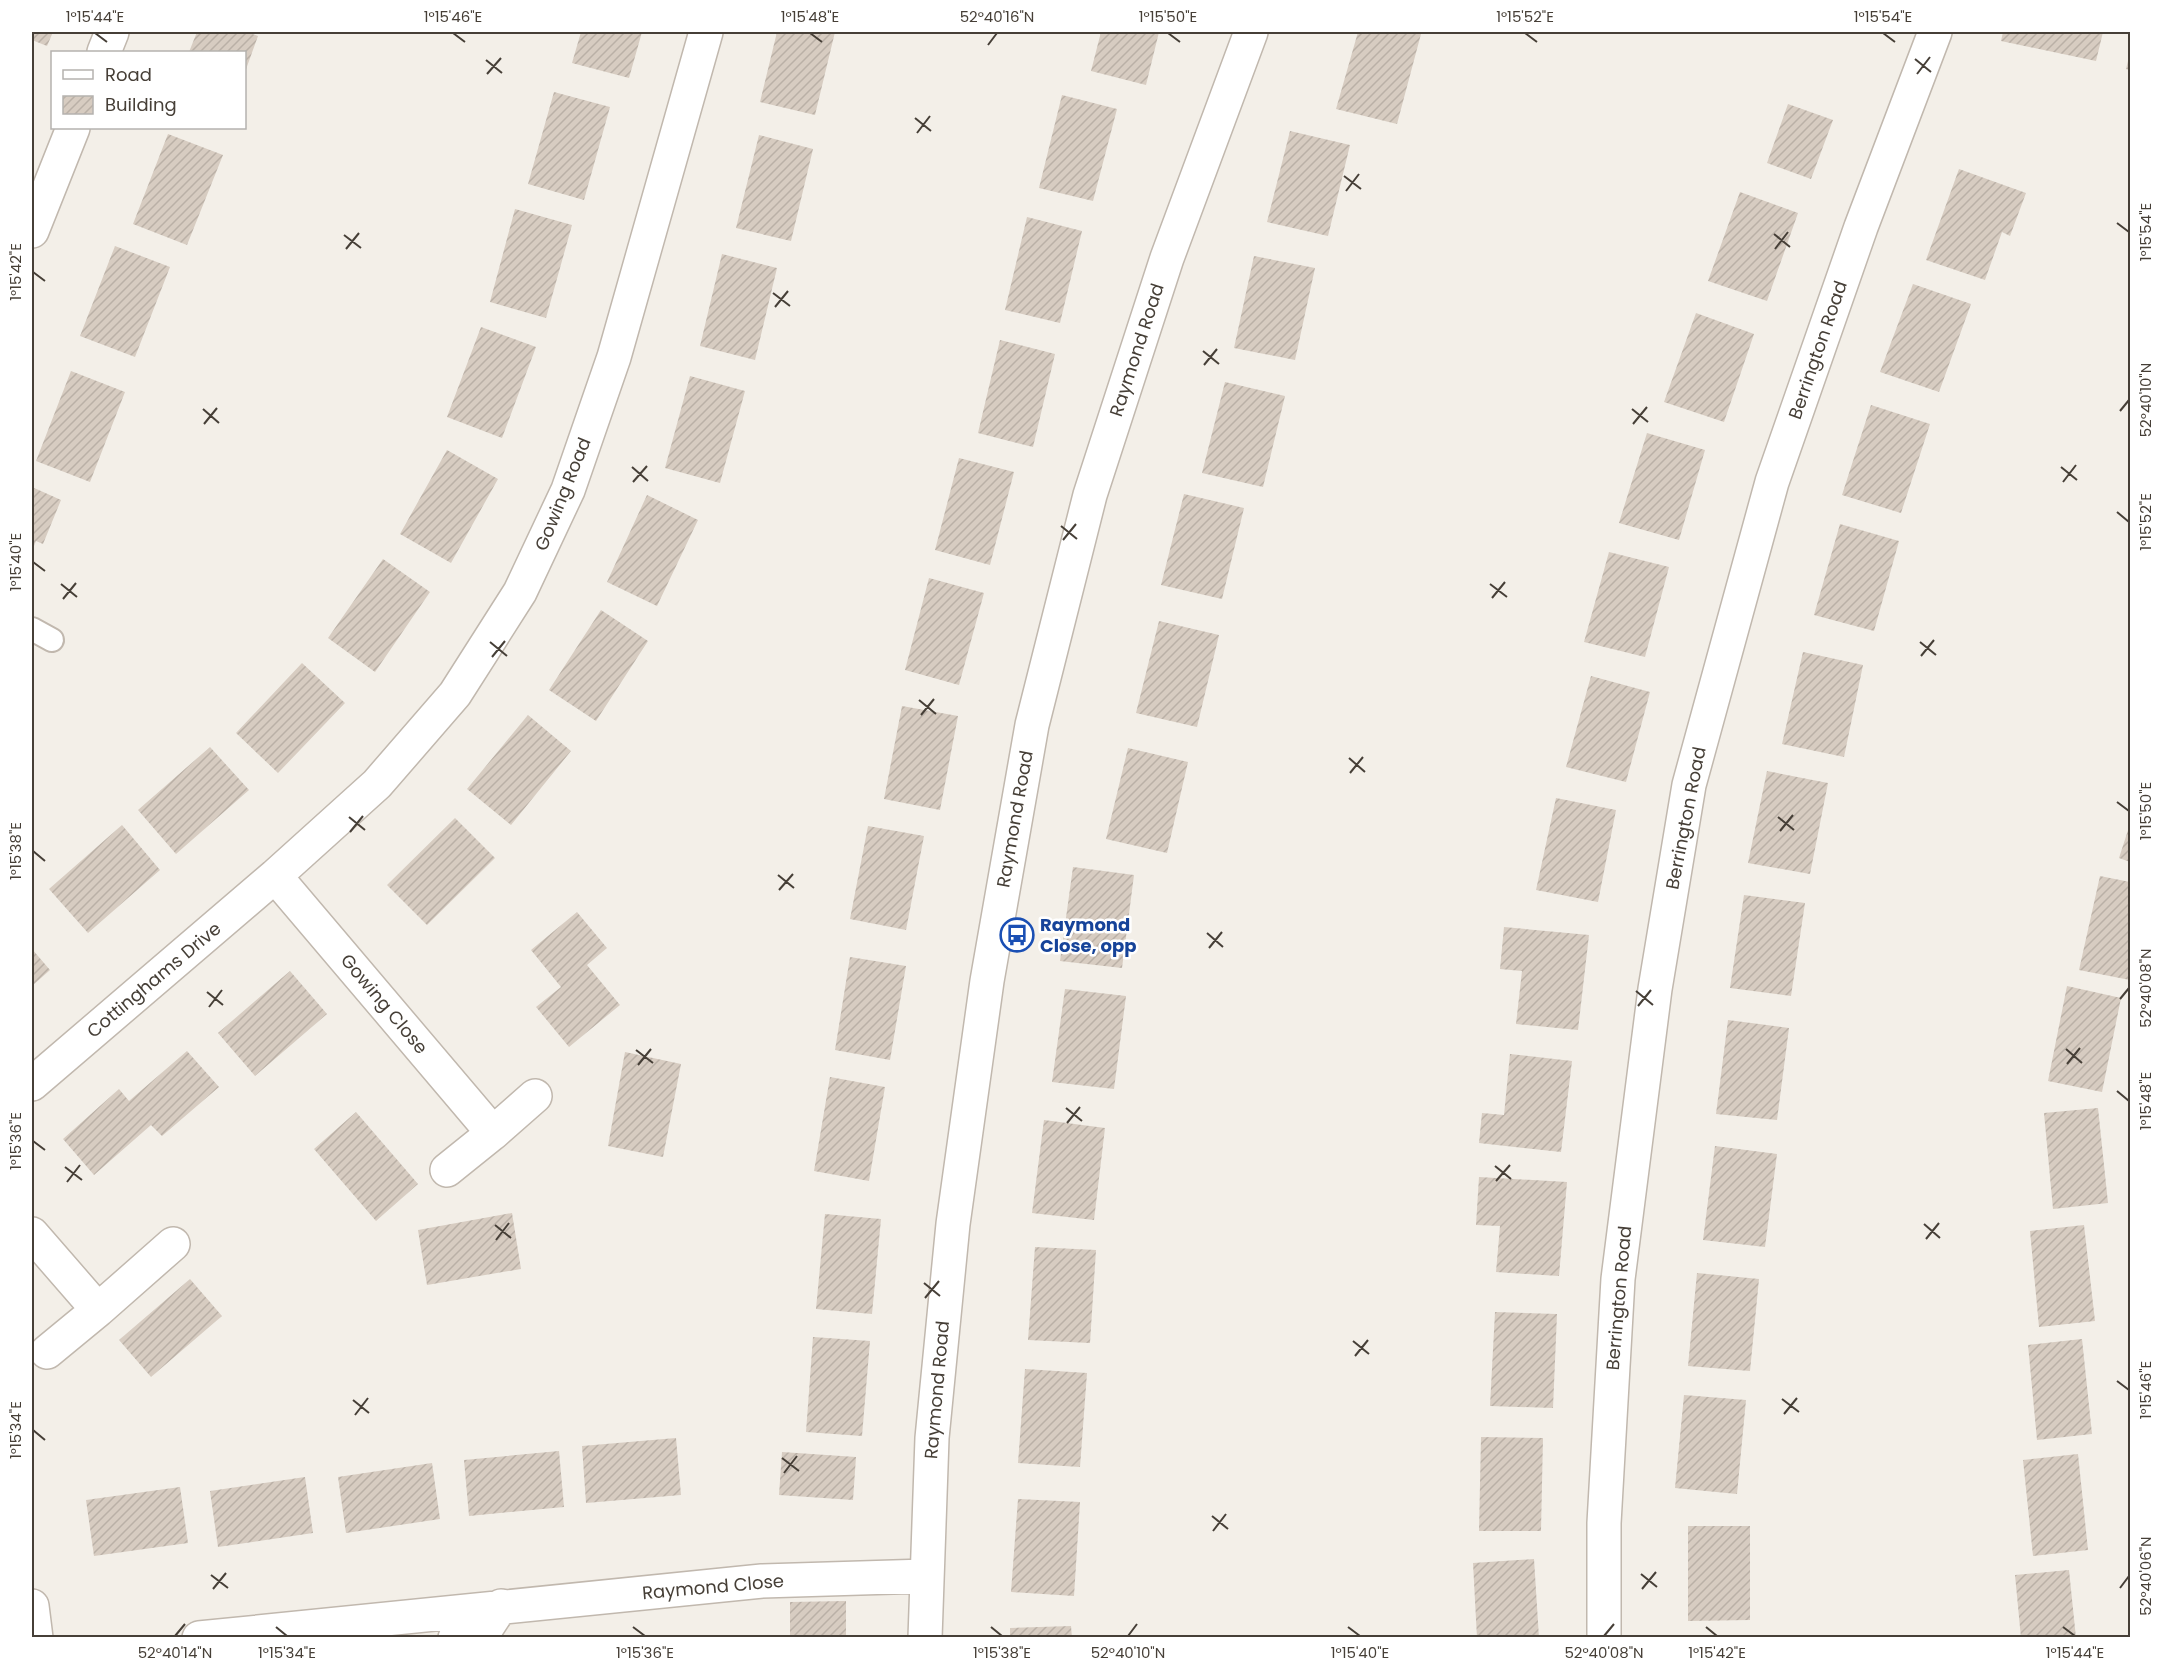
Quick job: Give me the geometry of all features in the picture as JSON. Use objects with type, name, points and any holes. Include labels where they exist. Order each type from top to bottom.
[{"type":"street","points":[[104,51],[112,32]]},
{"type":"street","name":"Gowing Road","points":[[275,876],[377,784],[455,694],[520,592],[568,490],[614,357],[706,32]]},
{"type":"street","name":"Raymond Road","points":[[925,1638],[932,1438],[953,1224],[987,981],[1032,725],[1090,495],[1167,258],[1251,32]]},
{"type":"street","name":"Berrington Road","points":[[1604,1638],[1604,1523],[1618,1279],[1655,989],[1689,785],[1772,482],[1861,226],[1935,32]]},
{"type":"street","points":[[32,231],[73,129]]},
{"type":"street","name":"Cottinghams Drive","points":[[32,1084],[275,876]]},
{"type":"street","name":"Gowing Close","points":[[275,876],[493,1133]]},
{"type":"street","points":[[447,1170],[535,1095]]},
{"type":"street","points":[[32,1234],[98,1310]]},
{"type":"street","points":[[47,1352],[173,1244]]},
{"type":"street","name":"Raymond Close","points":[[199,1638],[352,1630],[501,1606],[762,1581],[926,1576]]},
{"type":"street","points":[[32,1606],[36,1638]]},
{"type":"street","points":[[455,1638],[482,1635],[501,1606]]},
{"type":"lane","points":[[32,630],[52,640]]},
{"type":"building","points":[[32,32],[53,32],[47,46],[32,40]]},
{"type":"building","points":[[197,32],[247,32],[258,36],[246,69],[246,51],[189,51]]},
{"type":"building","points":[[581,32],[642,32],[629,78],[572,63]]},
{"type":"building","points":[[777,32],[835,32],[815,115],[760,102]]},
{"type":"building","points":[[1101,32],[1159,32],[1146,85],[1091,71]]},
{"type":"building","points":[[1358,32],[1421,34],[1397,124],[1336,109]]},
{"type":"building","points":[[2003,32],[2103,32],[2096,61],[2001,41]]},
{"type":"building","points":[[2130,53],[2130,70],[2126,69]]},
{"type":"building","points":[[554,92],[610,107],[584,200],[528,184]]},
{"type":"building","points":[[1062,95],[1117,109],[1093,201],[1039,188]]},
{"type":"building","points":[[1788,104],[1833,120],[1811,179],[1767,163]]},
{"type":"building","points":[[1290,131],[1350,145],[1328,236],[1267,222]]},
{"type":"building","points":[[168,134],[223,155],[187,245],[133,224]]},
{"type":"building","points":[[759,135],[813,149],[791,241],[736,228]]},
{"type":"building","points":[[1959,169],[2026,193],[2010,236],[2002,232],[1985,280],[1926,260]]},
{"type":"building","points":[[1740,192],[1798,213],[1767,301],[1708,281]]},
{"type":"building","points":[[515,209],[572,225],[546,318],[490,302]]},
{"type":"building","points":[[1027,217],[1082,231],[1060,323],[1005,310]]},
{"type":"building","points":[[115,246],[170,267],[135,357],[80,336]]},
{"type":"building","points":[[722,254],[777,268],[755,360],[700,346]]},
{"type":"building","points":[[1254,256],[1315,268],[1295,360],[1234,348]]},
{"type":"building","points":[[1913,284],[1971,304],[1939,392],[1880,372]]},
{"type":"building","points":[[1696,313],[1754,334],[1724,422],[1664,402]]},
{"type":"building","points":[[481,327],[536,347],[502,438],[447,417]]},
{"type":"building","points":[[1000,340],[1055,354],[1033,447],[978,433]]},
{"type":"building","points":[[71,371],[125,392],[90,482],[36,461]]},
{"type":"building","points":[[690,376],[745,391],[720,483],[665,468]]},
{"type":"building","points":[[1225,382],[1285,396],[1263,487],[1202,473]]},
{"type":"building","points":[[1871,405],[1930,424],[1901,513],[1842,495]]},
{"type":"building","points":[[1647,433],[1705,450],[1679,540],[1619,523]]},
{"type":"building","points":[[447,450],[498,479],[451,563],[400,534]]},
{"type":"building","points":[[959,458],[1014,472],[990,565],[935,550]]},
{"type":"building","points":[[32,487],[61,500],[43,544],[36,541],[32,551]]},
{"type":"building","points":[[1184,494],[1244,508],[1222,599],[1161,585]]},
{"type":"building","points":[[647,495],[698,520],[657,606],[607,582]]},
{"type":"building","points":[[1840,524],[1899,541],[1874,631],[1814,615]]},
{"type":"building","points":[[1609,552],[1669,567],[1645,657],[1584,642]]},
{"type":"building","points":[[383,559],[430,592],[375,672],[328,638]]},
{"type":"building","points":[[929,578],[984,593],[959,685],[905,670]]},
{"type":"building","points":[[601,610],[648,641],[596,721],[549,690]]},
{"type":"building","points":[[1159,621],[1219,635],[1197,727],[1136,713]]},
{"type":"building","points":[[1803,652],[1863,665],[1844,757],[1782,744]]},
{"type":"building","points":[[302,663],[345,703],[278,773],[236,733]]},
{"type":"building","points":[[1591,676],[1650,692],[1626,782],[1566,767]]},
{"type":"building","points":[[902,706],[958,716],[940,810],[884,799]]},
{"type":"building","points":[[528,715],[571,751],[511,825],[467,789]]},
{"type":"building","points":[[210,747],[249,790],[176,854],[138,810]]},
{"type":"building","points":[[1128,748],[1188,762],[1167,853],[1106,839]]},
{"type":"building","points":[[1767,771],[1828,783],[1810,874],[1748,863]]},
{"type":"building","points":[[1556,798],[1616,810],[1598,902],[1536,890]]},
{"type":"building","points":[[455,818],[495,858],[427,925],[387,885]]},
{"type":"building","points":[[2130,824],[2130,862],[2119,858]]},
{"type":"building","points":[[122,825],[160,870],[88,933],[49,889]]},
{"type":"building","points":[[868,826],[924,836],[906,930],[850,919]]},
{"type":"building","points":[[1073,867],[1134,875],[1122,968],[1060,961]]},
{"type":"building","points":[[2100,876],[2130,882],[2130,980],[2079,970]]},
{"type":"building","points":[[1744,895],[1805,903],[1791,996],[1730,988]]},
{"type":"building","points":[[577,912],[607,948],[587,965],[620,1005],[569,1047],[536,1007],[561,987],[531,950]]},
{"type":"building","points":[[1504,927],[1589,935],[1578,1030],[1516,1024],[1522,971],[1500,969]]},
{"type":"building","points":[[32,949],[50,970],[32,986]]},
{"type":"building","points":[[850,957],[906,966],[890,1060],[835,1050]]},
{"type":"building","points":[[290,971],[327,1014],[255,1076],[218,1033]]},
{"type":"building","points":[[2067,986],[2121,998],[2102,1092],[2048,1081]]},
{"type":"building","points":[[1065,989],[1126,996],[1114,1089],[1052,1082]]},
{"type":"building","points":[[1728,1020],[1789,1028],[1777,1120],[1716,1114]]},
{"type":"building","points":[[187,1051],[219,1087],[162,1136],[151,1125],[94,1175],[63,1139],[119,1089],[129,1101]]},
{"type":"building","points":[[625,1052],[681,1064],[663,1157],[608,1146]]},
{"type":"building","points":[[1510,1054],[1572,1061],[1561,1152],[1479,1143],[1482,1113],[1504,1115]]},
{"type":"building","points":[[830,1077],[885,1087],[869,1181],[814,1171]]},
{"type":"building","points":[[2098,1108],[2108,1203],[2053,1209],[2044,1113]]},
{"type":"building","points":[[356,1112],[418,1184],[376,1221],[314,1149]]},
{"type":"building","points":[[1044,1120],[1105,1128],[1094,1220],[1032,1213]]},
{"type":"building","points":[[1715,1146],[1777,1154],[1765,1247],[1703,1240]]},
{"type":"building","points":[[1479,1177],[1567,1182],[1559,1276],[1496,1272],[1500,1226],[1476,1225]]},
{"type":"building","points":[[512,1213],[521,1269],[427,1285],[418,1230]]},
{"type":"building","points":[[825,1214],[881,1219],[872,1314],[816,1309]]},
{"type":"building","points":[[2084,1225],[2095,1321],[2039,1327],[2030,1231]]},
{"type":"building","points":[[1035,1247],[1096,1250],[1090,1343],[1028,1340]]},
{"type":"building","points":[[1697,1273],[1759,1279],[1750,1371],[1688,1366]]},
{"type":"building","points":[[190,1279],[222,1316],[151,1377],[119,1340]]},
{"type":"building","points":[[1495,1312],[1557,1314],[1553,1408],[1490,1406]]},
{"type":"building","points":[[813,1337],[870,1341],[862,1436],[806,1432]]},
{"type":"building","points":[[2082,1339],[2092,1434],[2037,1440],[2028,1345]]},
{"type":"building","points":[[1025,1369],[1087,1373],[1080,1467],[1018,1463]]},
{"type":"building","points":[[1684,1395],[1746,1400],[1737,1494],[1675,1488]]},
{"type":"building","points":[[1481,1437],[1543,1438],[1541,1531],[1479,1531]]},
{"type":"building","points":[[676,1438],[681,1495],[586,1503],[582,1446]]},
{"type":"building","points":[[559,1451],[564,1507],[469,1516],[464,1460]]},
{"type":"building","points":[[782,1452],[856,1457],[853,1500],[779,1495]]},
{"type":"building","points":[[2078,1454],[2088,1550],[2033,1556],[2023,1460]]},
{"type":"building","points":[[432,1463],[440,1519],[346,1533],[338,1477]]},
{"type":"building","points":[[305,1477],[313,1533],[218,1547],[210,1491]]},
{"type":"building","points":[[180,1487],[188,1543],[94,1556],[86,1500]]},
{"type":"building","points":[[1018,1499],[1080,1502],[1074,1596],[1011,1592]]},
{"type":"building","points":[[1688,1526],[1750,1526],[1750,1620],[1688,1621]]},
{"type":"building","points":[[1534,1559],[1539,1638],[1477,1638],[1473,1563]]},
{"type":"building","points":[[2069,1570],[2076,1638],[2021,1638],[2015,1575]]},
{"type":"building","points":[[846,1601],[846,1638],[790,1638],[790,1602]]},
{"type":"building","points":[[1071,1626],[1072,1638],[1010,1638],[1010,1628]]},
{"type":"place","name":"Raymond Close, opp","points":[[1017,935]]}]
